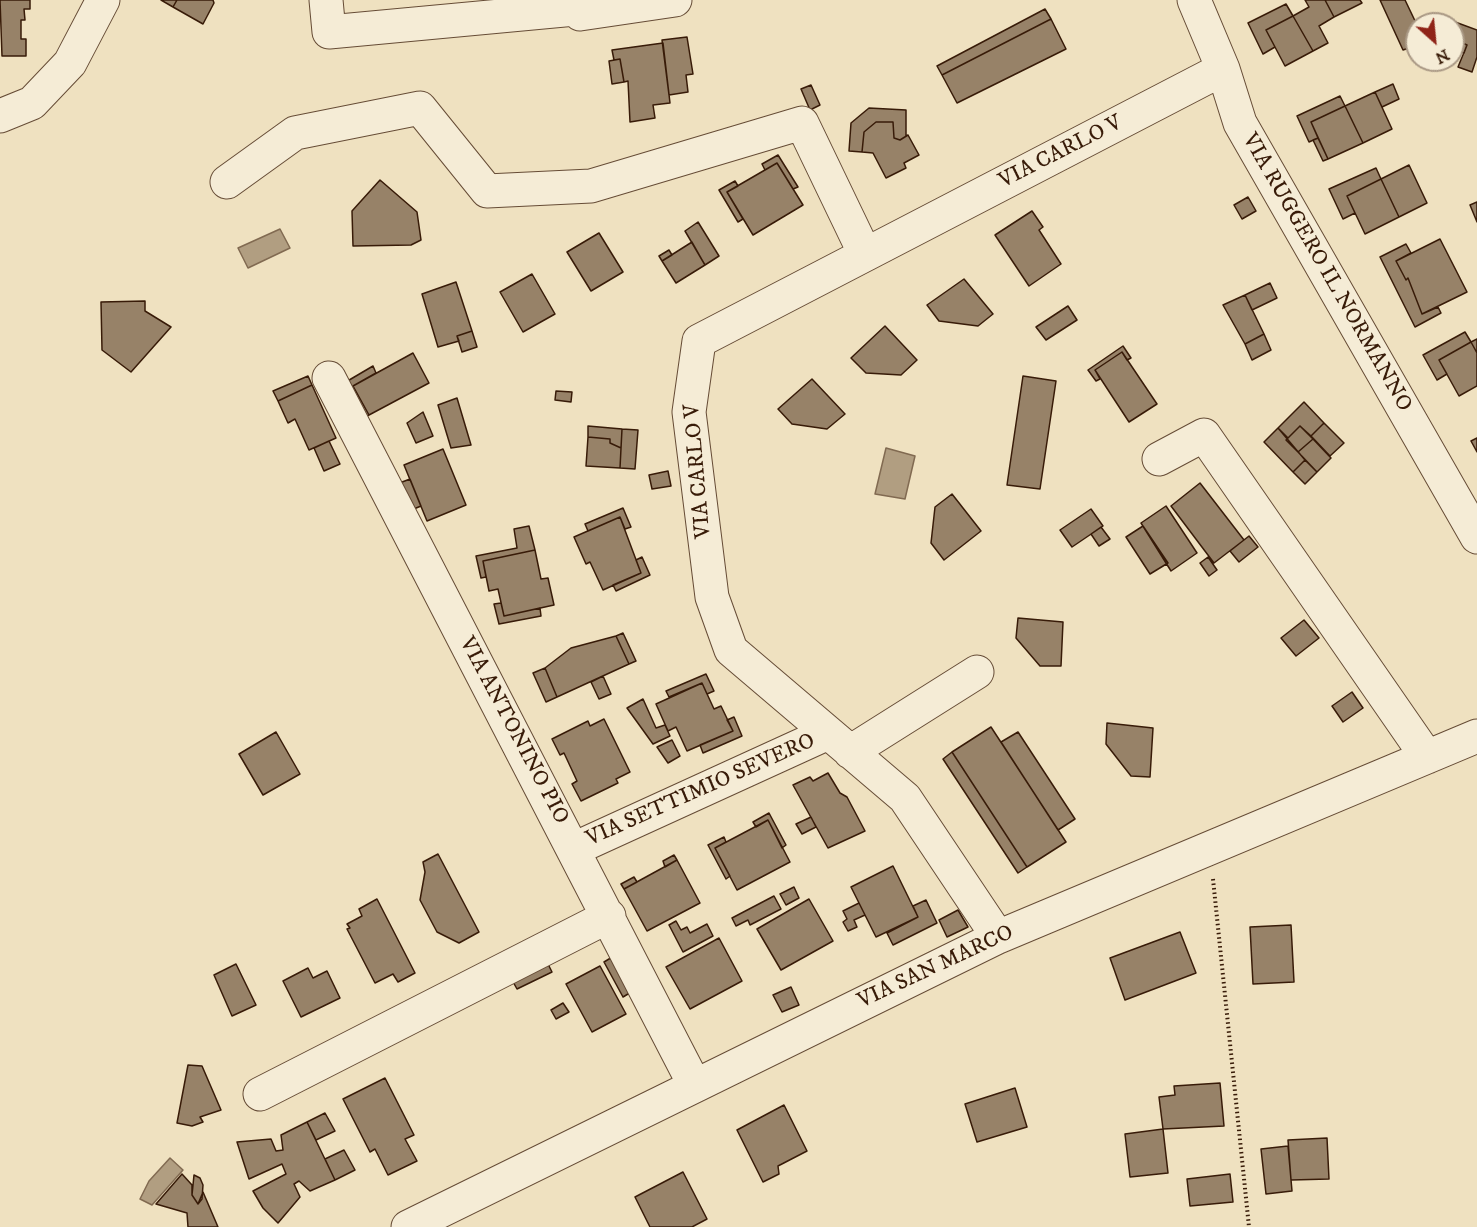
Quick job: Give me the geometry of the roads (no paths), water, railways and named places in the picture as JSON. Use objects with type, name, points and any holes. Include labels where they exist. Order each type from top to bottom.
[{"type":"street","points":[[0,116],[32,103],[70,63],[103,0]]},
{"type":"street","points":[[326,0],[329,32],[570,5],[580,14],[675,0]]},
{"type":"street","name":"VIA RUGGERO IL NORMANNO","points":[[1194,0],[1223,69],[1240,123],[1477,537]]},
{"type":"street","name":"VIA CARLO V","points":[[998,937],[904,798],[731,650],[712,597],[689,412],[699,341],[1223,69]]},
{"type":"street","points":[[227,182],[295,133],[420,108],[487,191],[591,186],[802,123],[865,254]]},
{"type":"street","name":"VIA ANTONINO PIO","points":[[329,378],[694,1084]]},
{"type":"street","points":[[1159,459],[1204,435],[1427,757]]},
{"type":"street","name":"VIA SETTIMIO SEVERO","points":[[574,849],[839,743],[977,672]]},
{"type":"street","name":"VIA SAN MARCO","points":[[408,1227],[694,1084],[998,937],[1477,736]]},
{"type":"street","points":[[260,1094],[609,916]]}]
